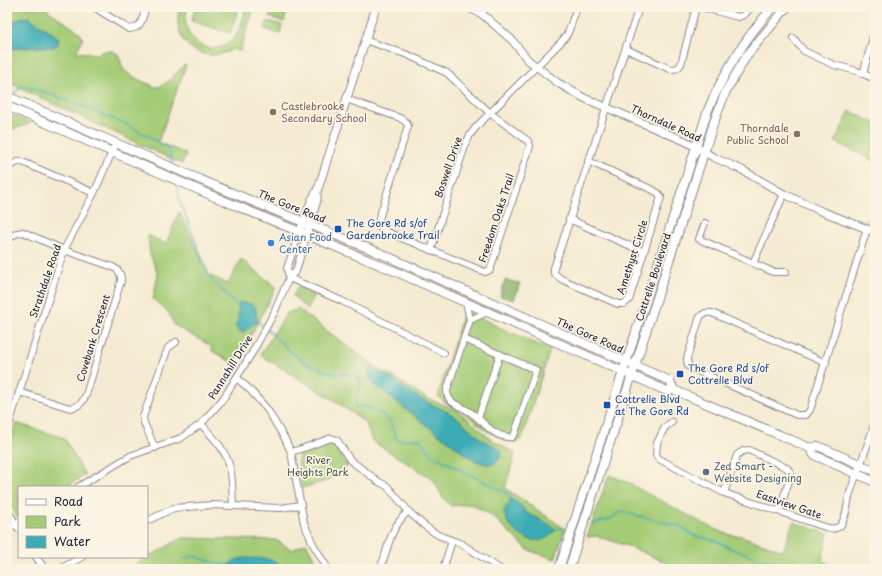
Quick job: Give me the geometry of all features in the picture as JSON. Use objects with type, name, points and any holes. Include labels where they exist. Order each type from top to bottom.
[{"type":"main road","name":"Cottrelle Boulevard","points":[[559,569],[695,146],[708,110],[728,67],[748,38],[773,7]]},
{"type":"main road","name":"Cottrelle Boulevard","points":[[569,569],[704,151],[722,102],[736,73],[747,55],[787,7]]},
{"type":"main road","name":"The Gore Road","points":[[7,96],[181,172],[396,261],[670,381],[674,390]]},
{"type":"main road","name":"The Gore Road","points":[[8,107],[185,184],[392,270],[667,391],[674,390],[810,448],[818,446],[875,471]]},
{"type":"main road","points":[[392,270],[396,261]]},
{"type":"main road","points":[[486,311],[489,302]]},
{"type":"main road","name":"The Gore Road","points":[[810,448],[814,455],[875,482]]},
{"type":"street","points":[[94,7],[129,29],[136,29],[139,26],[146,7]]},
{"type":"street","points":[[303,233],[307,223],[312,199],[318,189],[376,7]]},
{"type":"street","name":"Thorndale Road","points":[[467,7],[482,14],[512,40],[528,60],[558,83],[584,98],[695,146],[784,194],[821,211],[875,232]]},
{"type":"street","name":"Boswell Drive","points":[[431,250],[466,143],[470,135],[562,41],[568,33],[577,7]]},
{"type":"street","name":"Amethyst Circle","points":[[588,161],[653,190],[660,195],[661,200],[628,301],[624,304],[618,304],[561,279],[554,273],[554,268],[588,161],[626,50],[639,7]]},
{"type":"street","points":[[626,50],[670,69],[678,68],[681,64],[696,7]]},
{"type":"street","points":[[701,7],[738,16],[744,15],[751,7]]},
{"type":"street","points":[[864,74],[875,30]]},
{"type":"street","points":[[793,38],[804,51],[834,65],[875,79]]},
{"type":"street","points":[[365,40],[408,55],[442,70],[453,78],[490,113]]},
{"type":"street","name":"Freedom Oaks Trail","points":[[346,99],[400,118],[406,122],[407,131],[378,224],[382,230],[485,272],[490,270],[530,146],[528,141],[490,113]]},
{"type":"street","name":"Strathdale Road","points":[[7,431],[64,250],[94,193],[116,143]]},
{"type":"street","points":[[7,167],[20,161],[94,193]]},
{"type":"street","points":[[753,263],[784,194]]},
{"type":"street","points":[[569,219],[644,252]]},
{"type":"street","points":[[705,222],[700,239],[773,272],[786,272]]},
{"type":"street","points":[[826,363],[712,313],[706,312],[700,317],[687,358],[688,366],[691,368],[797,416],[806,415],[810,410],[826,363],[867,229]]},
{"type":"street","name":"Covebank Crescent","points":[[7,239],[17,233],[23,232],[64,250],[118,269],[121,274],[121,281],[86,395],[81,404],[70,408],[19,392]]},
{"type":"street","name":"Pannahill Drive","points":[[80,486],[130,456],[181,438],[201,424],[223,400],[252,353],[274,313],[289,278],[287,268],[303,233]]},
{"type":"street","points":[[289,278],[342,301],[429,347],[444,353]]},
{"type":"street","points":[[464,339],[536,370],[515,433],[512,437],[506,437],[494,432],[472,413],[448,397],[447,390],[470,320],[466,302]]},
{"type":"street","points":[[470,320],[486,311]]},
{"type":"street","points":[[155,448],[144,423],[143,417],[168,348],[176,342]]},
{"type":"street","points":[[478,418],[500,354]]},
{"type":"street","points":[[237,378],[267,409],[285,439],[291,452],[304,523],[313,544],[328,569]]},
{"type":"street","name":"Eastview Gate","points":[[672,422],[665,427],[657,443],[656,455],[659,459],[724,493],[828,528],[836,528],[844,518],[857,474]]},
{"type":"street","points":[[857,474],[875,422]]},
{"type":"street","points":[[201,424],[224,452],[231,469],[233,506]]},
{"type":"street","points":[[291,452],[331,438],[337,440],[350,460],[379,482],[387,486],[408,511],[432,531],[452,541],[462,544],[500,569]]},
{"type":"street","points":[[724,493],[737,455],[743,451],[749,450],[787,468],[790,472],[790,478],[779,511]]},
{"type":"street","points":[[148,521],[174,508],[212,505],[280,508],[301,505]]},
{"type":"street","points":[[7,510],[18,525],[7,530]]},
{"type":"street","points":[[380,569],[392,532],[398,522],[408,511]]},
{"type":"street","points":[[443,569],[452,541]]},
{"type":"street","points":[[37,558],[45,569]]},
{"type":"street","points":[[60,569],[80,558]]},
{"type":"green space","points":[[7,7],[43,7],[79,32],[83,39],[76,52],[98,54],[104,51],[110,51],[117,53],[122,67],[126,72],[145,83],[152,85],[152,87],[161,86],[166,83],[184,65],[186,65],[158,142],[186,154],[182,164],[7,82]]},
{"type":"green space","points":[[180,7],[188,7],[186,19],[187,29],[192,37],[198,44],[215,48],[224,46],[236,36],[246,7],[254,7],[240,51],[233,49],[221,54],[210,55],[200,53],[191,48],[184,40],[179,30],[178,19]]},
{"type":"green space","points":[[196,7],[239,7],[230,33],[191,21]]},
{"type":"green space","points":[[271,9],[286,13],[284,22],[269,17]]},
{"type":"green space","points":[[268,21],[282,25],[280,34],[265,29]]},
{"type":"green space","points":[[850,111],[875,123],[875,161],[835,142]]},
{"type":"green space","points":[[7,113],[31,123],[14,129],[7,129]]},
{"type":"green space","points":[[875,199],[875,225],[867,222]]},
{"type":"green space","points":[[179,212],[209,275],[228,284],[241,259],[276,287],[251,335],[233,363],[212,351],[211,346],[174,325],[169,313],[153,299],[158,274],[150,254],[148,235],[166,244]]},
{"type":"green space","points":[[505,280],[520,283],[514,300],[500,296]]},
{"type":"green space","points":[[298,287],[314,294],[308,310],[293,296]]},
{"type":"green space","points":[[298,309],[362,357],[428,399],[457,410],[492,440],[515,453],[505,488],[565,529],[555,559],[528,550],[491,515],[471,504],[451,506],[443,498],[433,479],[372,441],[366,423],[334,400],[260,355],[287,313]]},
{"type":"green space","points":[[464,310],[550,350],[522,438],[516,443],[487,431],[461,410],[443,401],[438,396]]},
{"type":"green space","points":[[16,423],[64,438],[85,475],[68,486],[18,486],[17,517],[7,498],[7,453]]},
{"type":"green space","name":"River Heights Park","points":[[330,444],[333,445],[348,466],[326,481],[302,488],[298,459],[299,455]]},
{"type":"green space","points":[[609,475],[632,484],[714,529],[730,535],[741,536],[783,551],[793,522],[828,534],[822,560],[839,569],[681,569],[628,546],[597,536],[587,537]]},
{"type":"green space","points":[[182,538],[276,540],[292,550],[306,543],[320,569],[127,569]]},
{"type":"water","points":[[22,17],[30,18],[59,38],[58,44],[53,47],[7,49],[7,26]]},
{"type":"water","points":[[239,302],[251,304],[256,308],[257,321],[243,333],[235,327],[238,319]]},
{"type":"water","points":[[373,367],[374,370],[388,376],[418,397],[456,417],[481,439],[500,449],[502,451],[499,460],[492,464],[477,461],[433,430],[373,383],[369,376],[370,373],[368,369]]},
{"type":"water","points":[[511,499],[521,506],[527,513],[556,529],[545,539],[539,540],[527,539],[515,531],[510,526],[504,513]]},
{"type":"water","points":[[243,558],[259,558],[274,561],[279,563],[282,567],[263,570],[248,570],[229,565],[235,560]]},
{"type":"waterway","points":[[13,95],[21,86],[34,88],[120,122],[169,149],[172,163]]},
{"type":"waterway","points":[[176,183],[180,202],[210,278],[239,308]]},
{"type":"waterway","points":[[256,320],[264,327]]},
{"type":"waterway","points":[[267,329],[291,352],[306,363],[333,374],[353,374],[361,383],[356,398],[356,407],[365,406],[382,414],[390,422],[397,440],[420,439],[432,455],[506,493],[512,500]]},
{"type":"waterway","points":[[593,524],[613,518],[616,514],[622,512],[679,526],[695,536],[714,540],[734,550],[762,559],[807,569]]},
{"type":"waterway","points":[[554,529],[565,528]]},
{"type":"waterway","points":[[183,559],[193,556],[220,564],[229,565]]},
{"type":"waterway","points":[[70,567],[77,569]]},
{"type":"place","name":"Castlebrooke Secondary School","points":[[273,112]]},
{"type":"place","name":"Thorndale Public School","points":[[797,134]]},
{"type":"place","name":"The Gore Rd s/of Gardenbrooke Trail","points":[[338,229]]},
{"type":"place","name":"Asian Food Center","points":[[271,243]]},
{"type":"place","name":"The Gore Rd s/of Cottrelle Blvd","points":[[680,374]]},
{"type":"place","name":"Cottrelle Blvd at The Gore Rd","points":[[607,405]]},
{"type":"place","name":"Zed Smart - Website Designing","points":[[706,472]]}]
